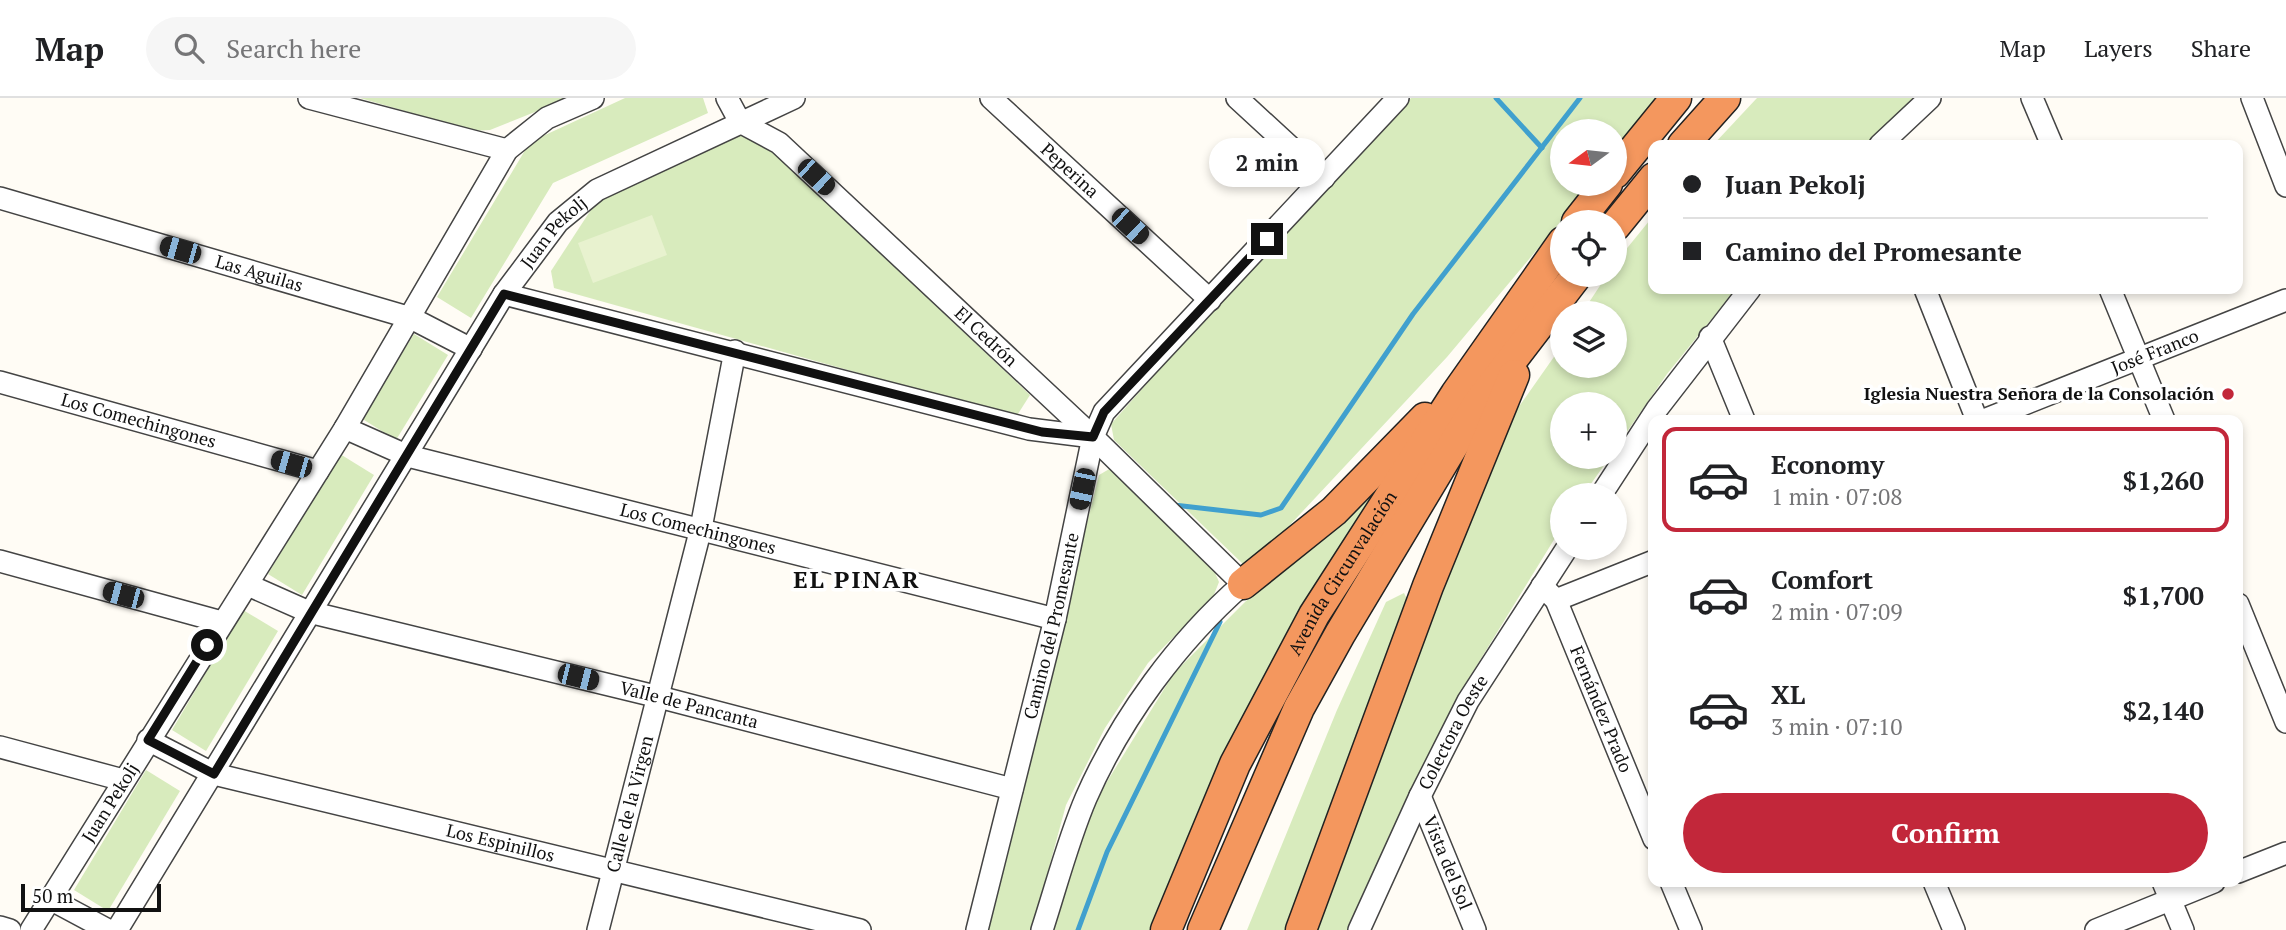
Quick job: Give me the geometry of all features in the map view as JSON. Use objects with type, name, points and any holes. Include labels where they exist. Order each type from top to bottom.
[{"type":"highway","points":[[1628,157],[1676,98]]},
{"type":"highway","points":[[1687,140],[1725,98]]},
{"type":"highway","points":[[1627,211],[1648,185]]},
{"type":"highway","points":[[1586,210],[1598,196]]},
{"type":"highway","name":"Avenida Circunvalación","points":[[1166,930],[1235,764],[1314,615],[1524,294],[1550,259]]},
{"type":"highway","name":"Avenida Circunvalación","points":[[1203,930],[1299,708],[1340,634],[1478,404],[1568,287]]},
{"type":"highway","points":[[1243,584],[1334,511],[1415,431],[1524,294]]},
{"type":"highway","points":[[1301,930],[1476,463],[1539,325]]},
{"type":"street","points":[[309,98],[507,150]]},
{"type":"street","name":"Juan Pekolj","points":[[31,930],[345,428],[507,150],[547,118],[593,98]]},
{"type":"street","points":[[727,98],[740,122]]},
{"type":"street","name":"Juan Pekolj","points":[[117,930],[214,774],[309,612],[408,456],[504,294],[558,222],[597,190],[794,98]]},
{"type":"street","name":"Peperina","points":[[990,98],[1210,300]]},
{"type":"street","points":[[1237,98],[1324,178]]},
{"type":"street","name":"Camino del Promesante","points":[[976,930],[1055,619],[1093,437],[1104,412],[1398,98]]},
{"type":"street","points":[[1885,140],[1930,98]]},
{"type":"street","points":[[2032,98],[2050,140]]},
{"type":"street","points":[[2252,98],[2286,186]]},
{"type":"street","name":"El Cedrón","points":[[740,122],[779,143],[1093,437],[1243,584]]},
{"type":"street","name":"Las Aguilas","points":[[0,198],[411,318],[471,349]]},
{"type":"street","points":[[504,294],[736,351],[1042,432],[1093,437]]},
{"type":"street","points":[[1653,415],[1710,337],[1746,294]]},
{"type":"street","points":[[1927,294],[1975,415]]},
{"type":"street","points":[[2112,294],[2162,415]]},
{"type":"street","name":"José Franco","points":[[1996,415],[2286,300]]},
{"type":"street","points":[[1710,337],[1742,415]]},
{"type":"street","name":"Calle de la Virgen","points":[[598,930],[701,528],[736,351]]},
{"type":"street","name":"Los Comechingones","points":[[0,382],[318,471]]},
{"type":"street","points":[[1609,483],[1648,423]]},
{"type":"street","name":"Los Comechingones","points":[[345,428],[408,456],[1055,619]]},
{"type":"street","name":"Colectora Oeste","points":[[1359,930],[1420,796],[1468,701],[1549,593],[1562,560]]},
{"type":"street","points":[[0,562],[222,622]]},
{"type":"street","points":[[1549,593],[1648,563]]},
{"type":"street","points":[[1042,930],[1086,798],[1122,732],[1156,679],[1185,643],[1219,605],[1243,584]]},
{"type":"street","name":"Valle de Pancanta","points":[[248,585],[309,612],[659,697],[1012,789]]},
{"type":"street","name":"Fernández Prado","points":[[1549,593],[1648,825]]},
{"type":"street","points":[[2243,616],[2286,722]]},
{"type":"street","name":"Los Espinillos","points":[[148,740],[214,774],[860,930]]},
{"type":"street","points":[[0,747],[123,780]]},
{"type":"street","name":"Vista del Sol","points":[[1420,796],[1475,930]]},
{"type":"street","points":[[2243,870],[2286,853]]},
{"type":"street","points":[[1673,887],[1691,930]]},
{"type":"street","points":[[1936,887],[1954,930]]},
{"type":"street","points":[[2095,930],[2167,891],[2188,887]]},
{"type":"street","points":[[2167,891],[2183,930]]},
{"type":"street","points":[[50,899],[108,930]]},
{"type":"street","points":[[0,927],[10,930]]},
{"type":"green space","points":[[360,98],[570,98],[490,130],[473,131]]},
{"type":"green space","points":[[625,98],[703,98],[708,113],[553,183],[471,318],[437,297],[530,142]]},
{"type":"green space","points":[[1411,98],[1663,98],[1628,140],[1628,119],[1550,119],[1550,196],[1582,196],[1570,210],[1550,210],[1550,234],[1447,357],[1259,558],[1243,564],[1114,440],[1111,424],[1228,292]]},
{"type":"green space","points":[[1757,98],[1915,98],[1872,140],[1718,140]]},
{"type":"green space","points":[[746,133],[758,137],[1030,395],[1016,417],[554,288],[551,271],[598,199],[728,136]]},
{"type":"green space","points":[[652,215],[667,255],[593,283],[578,243]]},
{"type":"green space","points":[[1648,222],[1648,294],[1732,294],[1667,374],[1627,432],[1627,392],[1550,392],[1550,469],[1601,469],[1592,483],[1550,483],[1550,546],[1466,683],[1387,842],[1348,930],[1316,930],[1455,550],[1513,415],[1550,362],[1550,378],[1627,378],[1627,301],[1590,301],[1599,287],[1627,287],[1627,248]]},
{"type":"green space","points":[[414,334],[448,355],[396,440],[361,418]]},
{"type":"green space","points":[[1425,434],[1153,930],[1052,930],[1092,806],[1174,673],[1263,584]]},
{"type":"green space","points":[[340,454],[374,475],[302,595],[268,574]]},
{"type":"green space","points":[[1111,468],[1213,568],[1219,582],[1213,597],[1148,663],[1105,728],[1066,805],[1032,930],[986,930],[1099,475]]},
{"type":"green space","points":[[1404,593],[1410,605],[1294,930],[1247,930],[1337,710],[1386,602]]},
{"type":"green space","points":[[243,610],[278,631],[206,751],[172,730]]},
{"type":"green space","points":[[146,770],[180,791],[108,911],[74,890]]},
{"type":"waterway","points":[[1496,98],[1542,148]]},
{"type":"waterway","points":[[1174,505],[1261,515],[1281,508],[1413,314],[1580,98]]},
{"type":"waterway","points":[[1078,930],[1107,852],[1220,622]]},
{"type":"place","name":"Iglesia Nuestra Señora de la Consolación","points":[[2228,394]]},
{"type":"district","name":"EL PINAR","points":[[857,580]]},
{"type":"route","points":[[207,645],[148,740],[214,774],[309,612],[408,456],[504,294],[736,351],[1042,432],[1093,437],[1104,412],[1267,239]]}]
